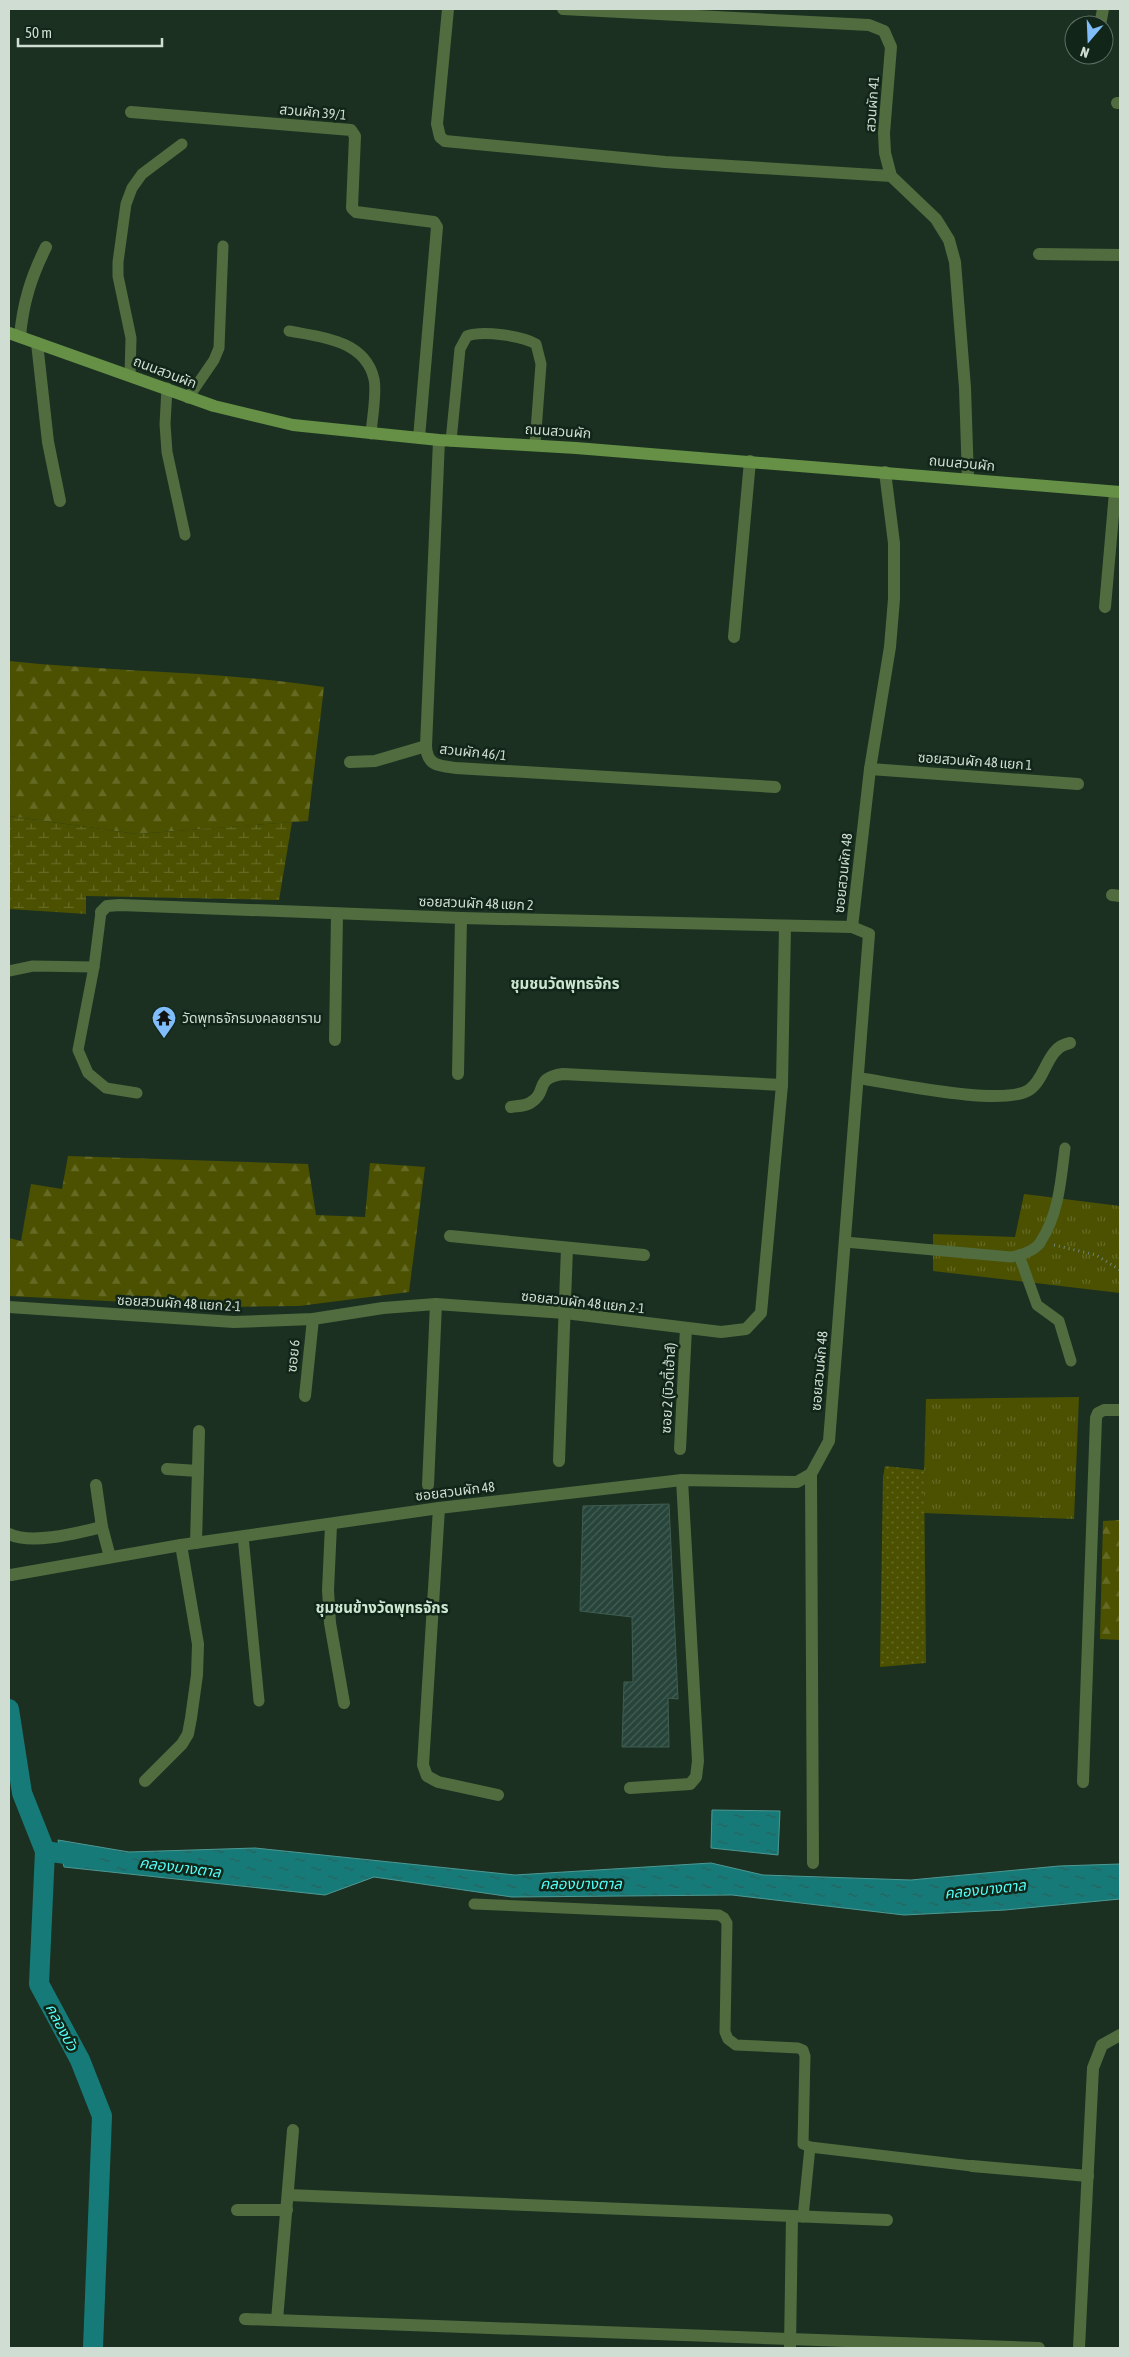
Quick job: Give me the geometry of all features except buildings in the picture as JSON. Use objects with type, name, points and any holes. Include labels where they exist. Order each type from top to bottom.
[{"type":"street","points":[[448,9],[437,124],[440,137],[445,141],[665,162],[891,176],[936,219],[949,240],[955,262],[965,388],[968,479]]},
{"type":"street","name":"สวนผัก 41","points":[[563,9],[876,27],[888,37],[891,47],[884,153],[891,176]]},
{"type":"street","name":"สวนผัก 39/1","points":[[131,112],[350,130],[355,136],[352,208],[356,212],[434,222],[437,227],[419,438]]},
{"type":"street","points":[[14,335],[26,293],[46,248]]},
{"type":"street","points":[[1039,254],[1120,254]]},
{"type":"street","name":"ถนนสวนผัก","points":[[14,335],[167,388],[188,398],[239,414],[293,425],[419,438],[535,444],[1118,492]]},
{"type":"street","points":[[37,343],[48,442],[60,501]]},
{"type":"street","name":"สวนผัก 46/1","points":[[445,440],[426,746],[427,757],[430,762],[438,766],[456,768],[775,786]]},
{"type":"street","points":[[734,638],[750,461]]},
{"type":"street","name":"ซอยสวนผัก 48","points":[[11,1575],[196,1542],[330,1525],[439,1508],[682,1480],[797,1482],[811,1474],[829,1441],[869,934],[852,927],[870,769],[890,647],[894,599],[894,543],[885,472]]},
{"type":"street","points":[[1105,607],[1118,492]]},
{"type":"street","points":[[350,762],[375,761],[426,746]]},
{"type":"street","name":"ซอยสวนผัก 48 แยก 1","points":[[870,769],[1078,784]]},
{"type":"street","name":"ซอยสวนผัก 48 แยก 2","points":[[101,912],[107,906],[120,905],[461,918],[852,927]]},
{"type":"street","points":[[335,1040],[337,914]]},
{"type":"street","points":[[458,1074],[461,918]]},
{"type":"street","name":"ซอยสวนผัก 48 แยก 2-1","points":[[9,1308],[234,1322],[313,1319],[383,1308],[436,1304],[565,1313],[721,1332],[746,1329],[760,1313],[782,1085],[785,926]]},
{"type":"street","points":[[858,1078],[987,1097],[1020,1095],[1032,1088],[1055,1050],[1061,1044],[1070,1043]]},
{"type":"street","points":[[511,1107],[528,1104],[538,1095],[545,1079],[551,1075],[563,1074],[782,1085]]},
{"type":"street","points":[[450,1236],[644,1255]]},
{"type":"street","points":[[559,1461],[567,1248]]},
{"type":"street","points":[[428,1485],[436,1304]]},
{"type":"street","name":"ซอย 6","points":[[305,1396],[313,1319]]},
{"type":"street","name":"ซอย 2 (บิวตี้เฮ้าส์)","points":[[680,1450],[686,1328]]},
{"type":"street","points":[[1083,1782],[1098,1413],[1104,1410],[1120,1410]]},
{"type":"street","points":[[196,1542],[199,1431]]},
{"type":"street","points":[[166,1469],[198,1471]]},
{"type":"street","points":[[811,1474],[813,1863]]},
{"type":"street","points":[[630,1788],[690,1784],[696,1777],[698,1761],[682,1480]]},
{"type":"street","points":[[96,1485],[102,1527],[110,1557]]},
{"type":"street","points":[[439,1508],[423,1765],[427,1776],[438,1782],[498,1795]]},
{"type":"street","points":[[330,1525],[328,1590],[330,1623],[344,1703]]},
{"type":"street","points":[[9,1534],[18,1539],[69,1535],[102,1527]]},
{"type":"street","points":[[145,1781],[182,1744],[188,1734],[197,1675],[198,1644],[181,1545]]},
{"type":"street","points":[[1079,2348],[1093,2068],[1102,2045],[1120,2035]]},
{"type":"street","points":[[277,2320],[293,2130]]},
{"type":"street","points":[[972,2166],[1088,2176]]},
{"type":"street","points":[[288,2195],[887,2220]]},
{"type":"street","points":[[237,2210],[287,2210]]},
{"type":"street","points":[[791,2344],[797,2216]]},
{"type":"street","points":[[245,2319],[791,2344],[1039,2348]]},
{"type":"lane","points":[[130,375],[131,338],[120,283],[118,262],[126,204],[132,188],[142,174],[182,144]]},
{"type":"lane","points":[[188,398],[220,348],[224,246]]},
{"type":"lane","points":[[289,331],[332,340],[362,354],[375,381],[371,434]]},
{"type":"lane","points":[[445,440],[460,349],[467,336],[473,334],[511,336],[528,339],[536,344],[541,364],[535,444]]},
{"type":"lane","points":[[167,388],[165,424],[167,452],[185,535]]},
{"type":"lane","points":[[101,912],[94,967],[78,1050],[88,1073],[106,1088],[137,1093]]},
{"type":"lane","points":[[9,971],[33,966],[94,967]]},
{"type":"lane","points":[[845,1242],[1011,1257],[1019,1255],[1041,1242],[1058,1200],[1065,1148]]},
{"type":"lane","points":[[1019,1255],[1037,1305],[1059,1321],[1071,1361]]},
{"type":"lane","points":[[243,1536],[258,1702]]},
{"type":"lane","points":[[474,1904],[719,1915],[727,1923],[725,2032],[728,2039],[736,2045],[798,2048],[804,2050],[803,2141],[806,2146],[972,2166]]},
{"type":"lane","points":[[797,2216],[810,2147]]},
{"type":"path","points":[[1041,1242],[1096,1255],[1120,1270]]},
{"type":"green space","points":[[9,661],[246,678],[324,687],[308,821],[137,834],[9,816]]},
{"type":"green space","points":[[9,816],[137,834],[292,822],[279,900],[86,896],[86,914],[9,909]]},
{"type":"green space","points":[[68,1156],[308,1164],[316,1215],[365,1217],[370,1163],[425,1167],[409,1292],[299,1306],[225,1307],[9,1296],[9,1238],[21,1241],[31,1184],[62,1189]]},
{"type":"green space","points":[[1024,1194],[1120,1206],[1120,1293],[933,1271],[933,1234],[1015,1237]]},
{"type":"green space","points":[[1079,1397],[1074,1519],[923,1513],[926,1399]]},
{"type":"green space","points":[[885,1466],[924,1470],[926,1663],[880,1667],[883,1477]]},
{"type":"green space","points":[[1120,1520],[1120,1640],[1100,1639],[1103,1521]]},
{"type":"water","points":[[712,1810],[780,1811],[778,1855],[711,1848]]},
{"type":"water","points":[[58,1840],[129,1852],[255,1848],[515,1875],[711,1863],[763,1875],[911,1880],[1059,1866],[1120,1864],[1120,1899],[1005,1910],[904,1915],[732,1895],[512,1897],[374,1877],[325,1895],[64,1867]]},
{"type":"waterway","name":"คลองบัว","points":[[9,1709],[22,1793],[45,1851],[39,1984],[80,2060],[102,2116],[93,2348]]},
{"type":"waterway","name":"คลองบางตาล","points":[[45,1851],[86,1857]]},
{"type":"place","name":"วัดพุทธจักรมงคลชยาราม","points":[[164,1039]]},
{"type":"district","name":"ชุมชนวัดพุทธจักร","points":[[565,983]]},
{"type":"district","name":"ชุมชนข้างวัดพุทธจักร","points":[[382,1607]]}]
